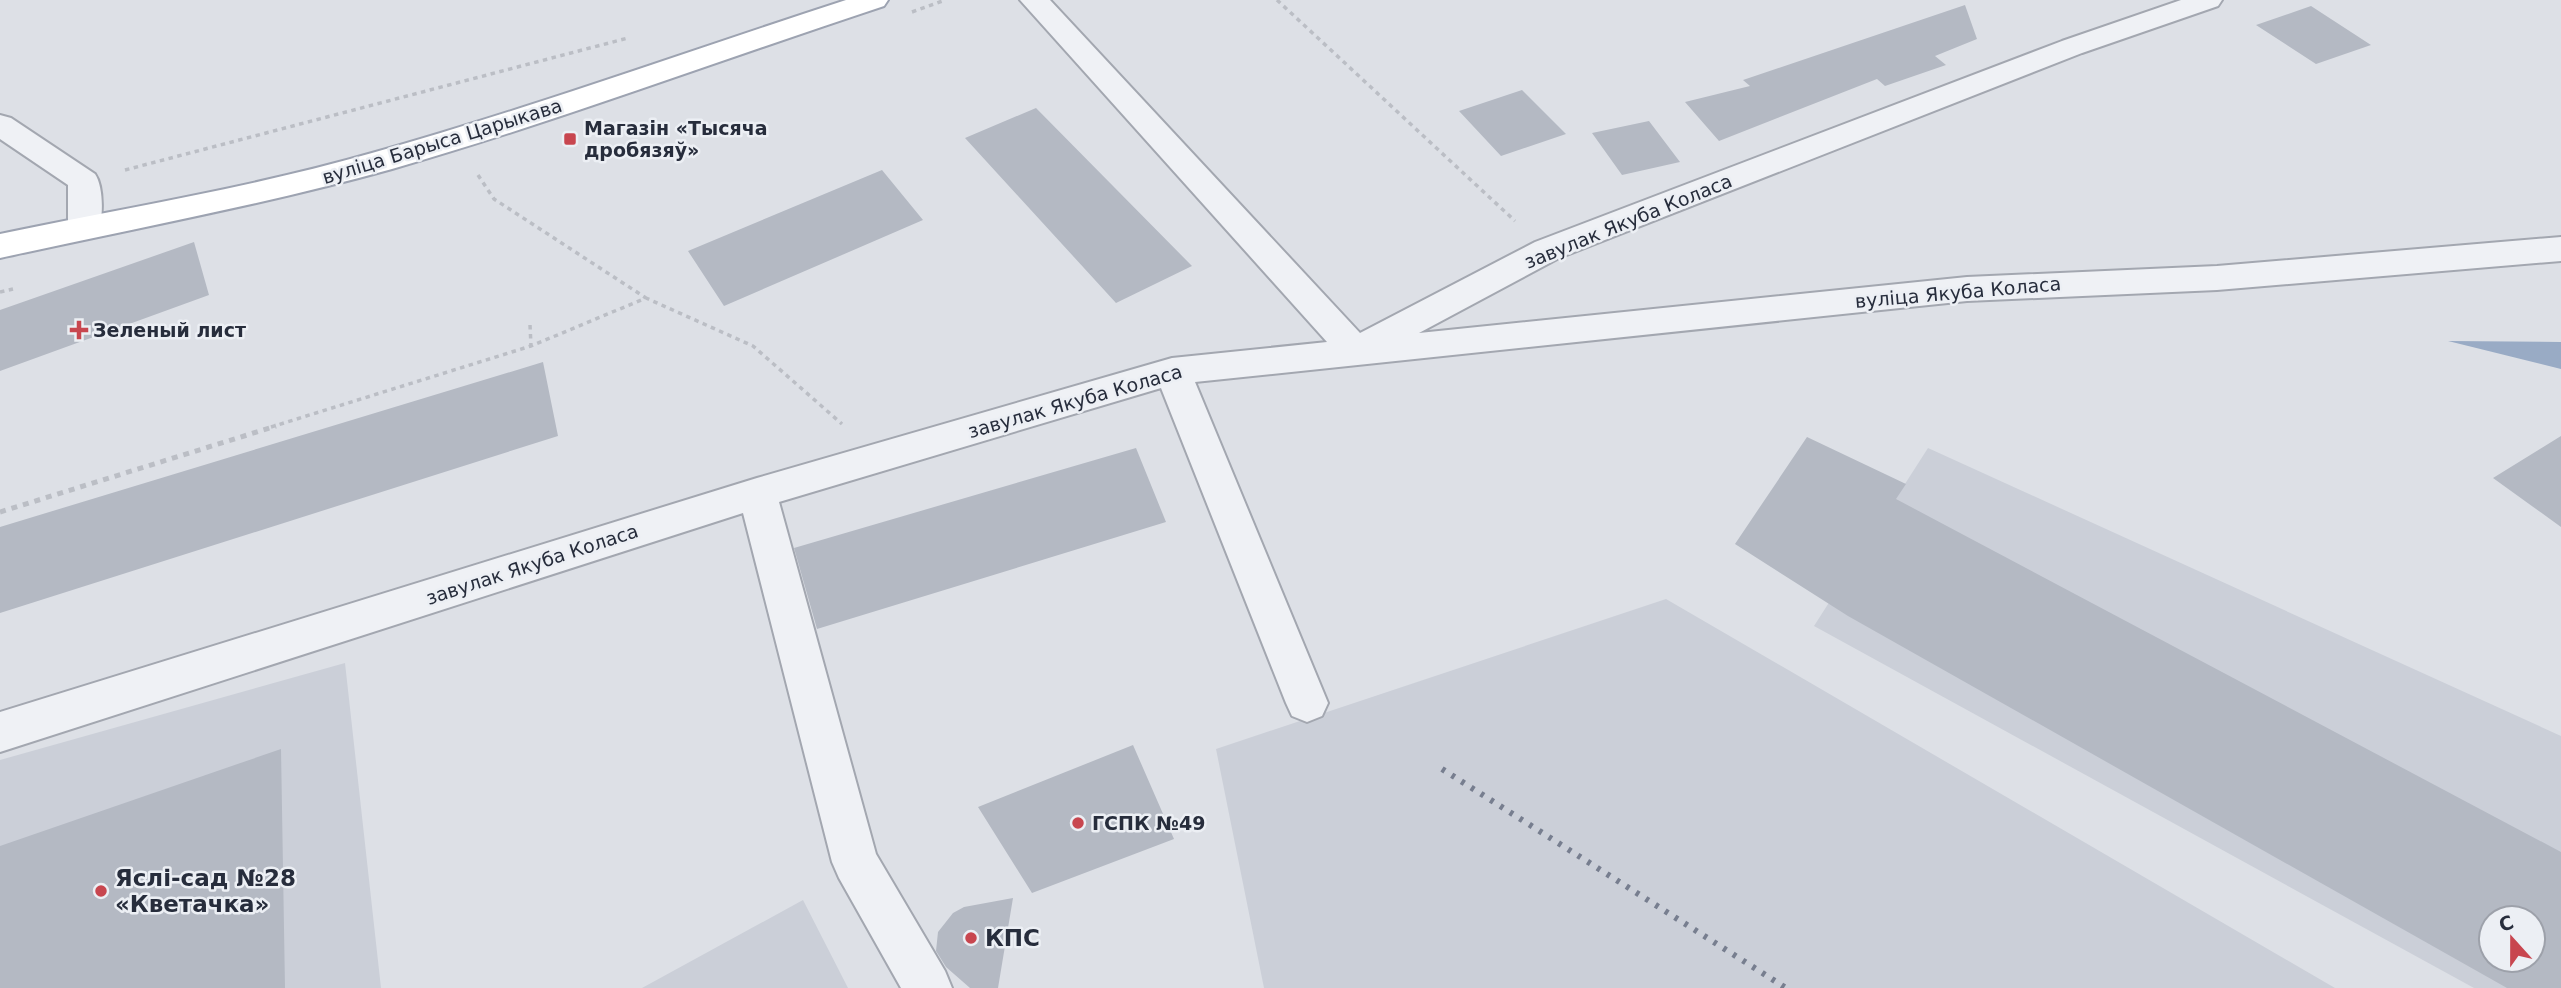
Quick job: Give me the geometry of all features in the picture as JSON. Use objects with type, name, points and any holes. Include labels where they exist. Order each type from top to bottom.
[{"type":"main road","name":"вуліца Барыса Царыкава","points":[[0,246],[286,187],[380,161],[554,109],[862,2]]},
{"type":"street","points":[[1034,0],[1356,351]]},
{"type":"street","name":"завулак Якуба Коласа","points":[[0,733],[757,493],[1172,371],[1356,351],[1547,250],[2072,47],[2208,0]]},
{"type":"street","points":[[0,125],[84,181],[84,228]]},
{"type":"street","name":"вуліца Якуба Коласа","points":[[1356,351],[1967,289],[2217,278],[2561,249]]},
{"type":"street","points":[[1172,371],[1307,703]]},
{"type":"street","points":[[757,493],[855,862],[928,988]]},
{"type":"path","points":[[1277,0],[1547,250]]},
{"type":"path","points":[[84,181],[628,38]]},
{"type":"path","points":[[475,171],[494,199],[646,299],[753,346],[851,432]]},
{"type":"path","points":[[0,512],[531,346],[646,299]]},
{"type":"path","points":[[530,326],[531,346]]},
{"type":"shaded area","points":[[1928,448],[2561,736],[2561,988],[2474,988],[1814,626]]},
{"type":"shaded area","points":[[1666,599],[2335,988],[1264,988],[1216,749]]},
{"type":"shaded area","points":[[345,663],[381,988],[0,988],[0,760]]},
{"type":"shaded area","points":[[803,900],[848,988],[642,988]]},
{"type":"water","points":[[2448,341],[2561,342],[2561,369]]},
{"type":"building","points":[[1965,5],[1977,39],[1935,56],[1946,65],[1885,86],[1877,79],[1719,141],[1685,102],[1750,86],[1743,80]]},
{"type":"building","points":[[2311,6],[2371,45],[2316,64],[2256,25]]},
{"type":"building","points":[[1522,90],[1566,134],[1501,156],[1459,111]]},
{"type":"building","points":[[1036,108],[1192,266],[1116,303],[965,138]]},
{"type":"building","points":[[1649,121],[1680,162],[1622,175],[1592,133]]},
{"type":"building","points":[[882,170],[923,220],[724,306],[688,251]]},
{"type":"building","points":[[194,242],[209,295],[0,371],[0,310]]},
{"type":"building","points":[[543,362],[558,436],[0,613],[0,527]]},
{"type":"building","points":[[2561,436],[2561,527],[2493,478]]},
{"type":"building","points":[[1807,437],[1906,484],[1896,499],[2561,852],[2561,988],[2507,988],[2482,974],[2547,974],[2547,904],[2477,904],[2477,971],[1848,616],[1735,544]]},
{"type":"building","points":[[1136,448],[1166,522],[817,629],[794,548]]},
{"type":"building","name":"ГСПК №49","points":[[1133,745],[1174,839],[1032,893],[978,807]]},
{"type":"building","name":"Яслі-сад №28 «Кветачка»","points":[[281,749],[285,988],[0,988],[0,846]]},
{"type":"building","name":"КПС","points":[[1013,898],[998,988],[970,988],[946,967],[936,951],[938,932],[953,913],[964,907]]},
{"type":"railway","points":[[1442,769],[1786,988]]},
{"type":"place","name":"Магазін «Тысяча дробязяў»","points":[[570,139]]},
{"type":"place","name":"Зеленый лист","points":[[79,330]]},
{"type":"place","name":"ГСПК №49","points":[[1078,823]]},
{"type":"place","name":"Яслі-сад №28 «Кветачка»","points":[[101,891]]},
{"type":"place","name":"КПС","points":[[971,938]]}]
